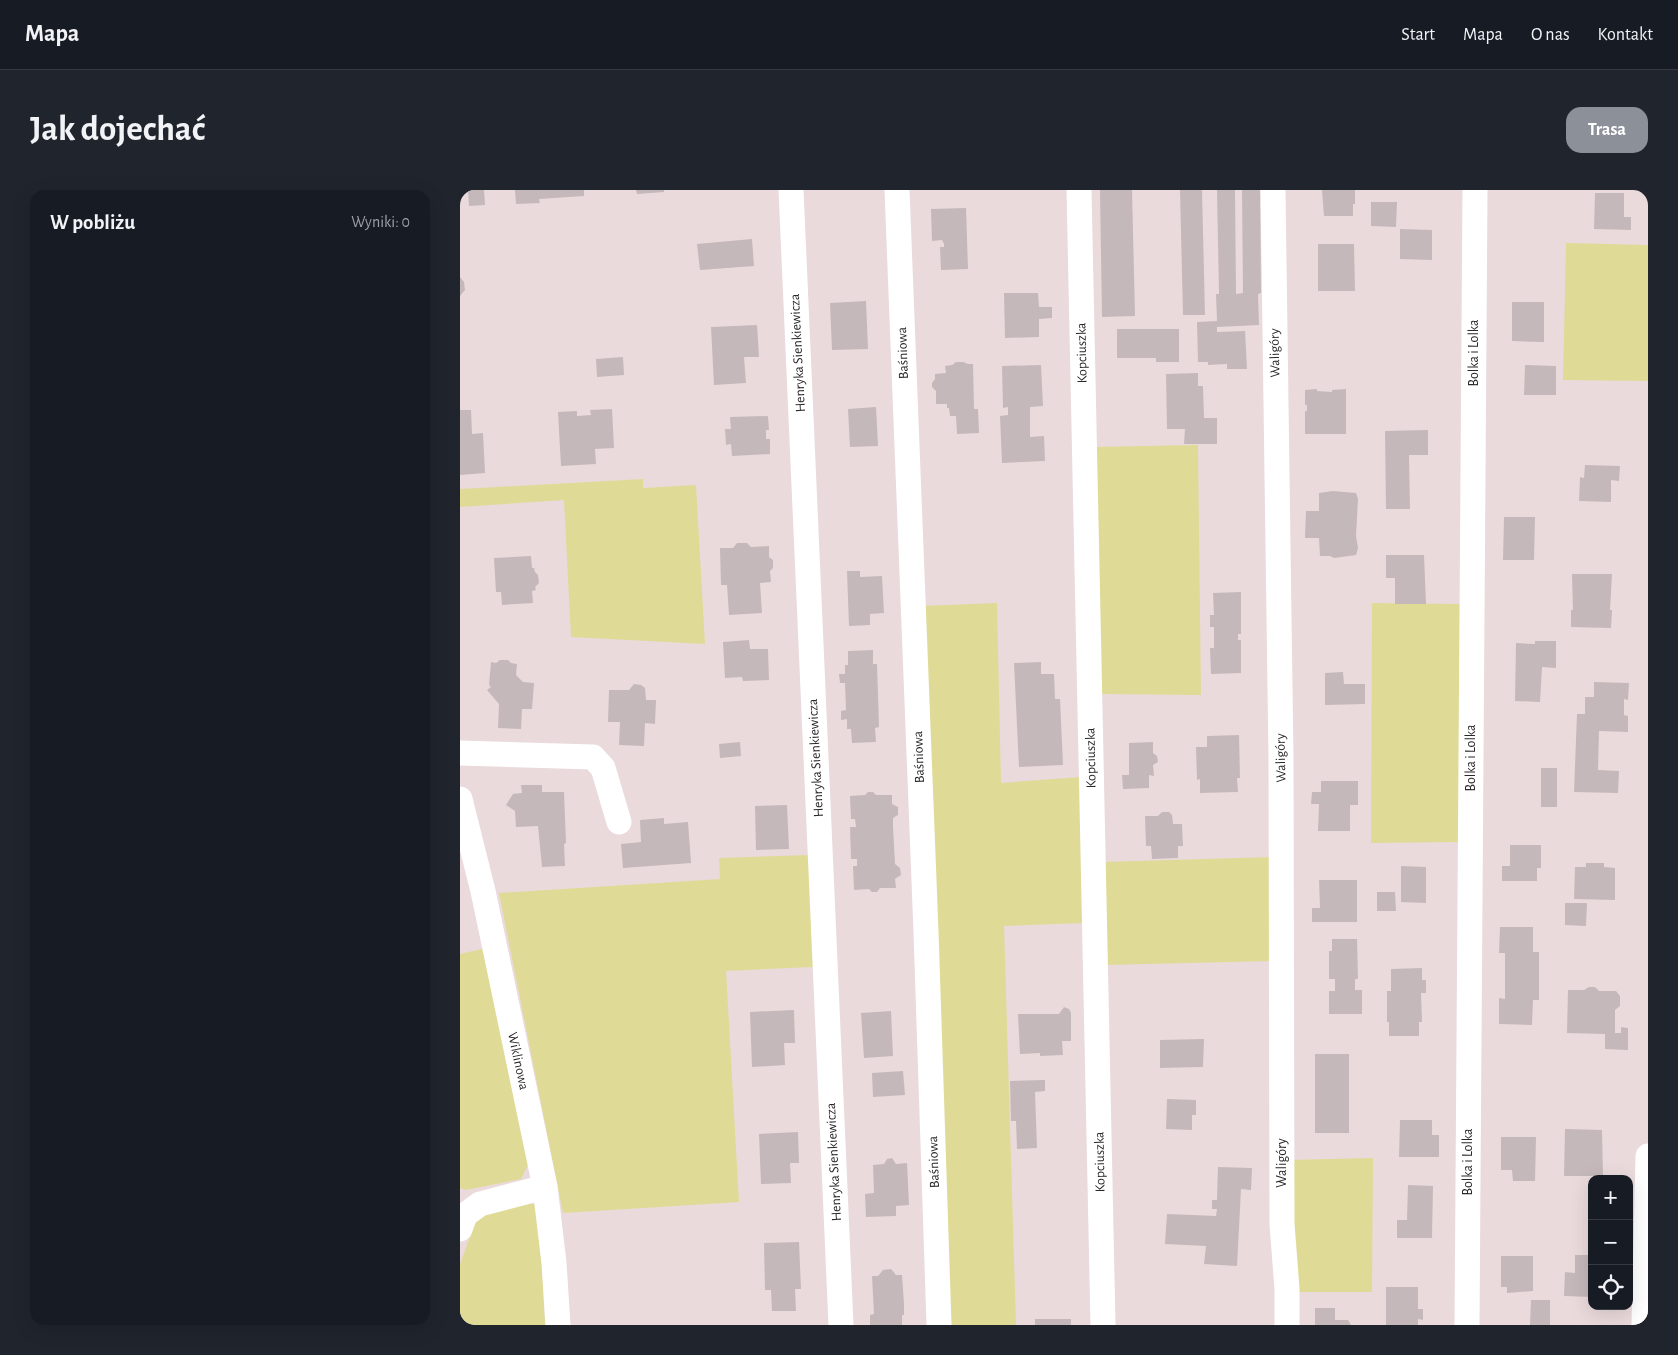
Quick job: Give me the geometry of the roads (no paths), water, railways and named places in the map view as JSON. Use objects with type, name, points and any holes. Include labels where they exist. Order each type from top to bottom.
[{"type":"street","name":"Henryka Sienkiewicza","points":[[791,190],[841,1325]]},
{"type":"street","name":"Baśniowa","points":[[897,190],[940,1325]]},
{"type":"street","name":"Kopciuszka","points":[[1079,190],[1103,1325]]},
{"type":"street","name":"Waligóry","points":[[1272,190],[1281,759],[1282,1224],[1287,1289],[1287,1325]]},
{"type":"street","name":"Bolka i Lolka","points":[[1467,1325],[1475,190]]},
{"type":"street","points":[[460,753],[593,757],[603,768],[619,822]]},
{"type":"street","name":"Wiklinowa","points":[[460,799],[483,891],[545,1187],[554,1263],[558,1325]]},
{"type":"street","points":[[1644,1325],[1648,1156]]},
{"type":"street","points":[[460,1228],[465,1215],[480,1204],[545,1187]]}]
